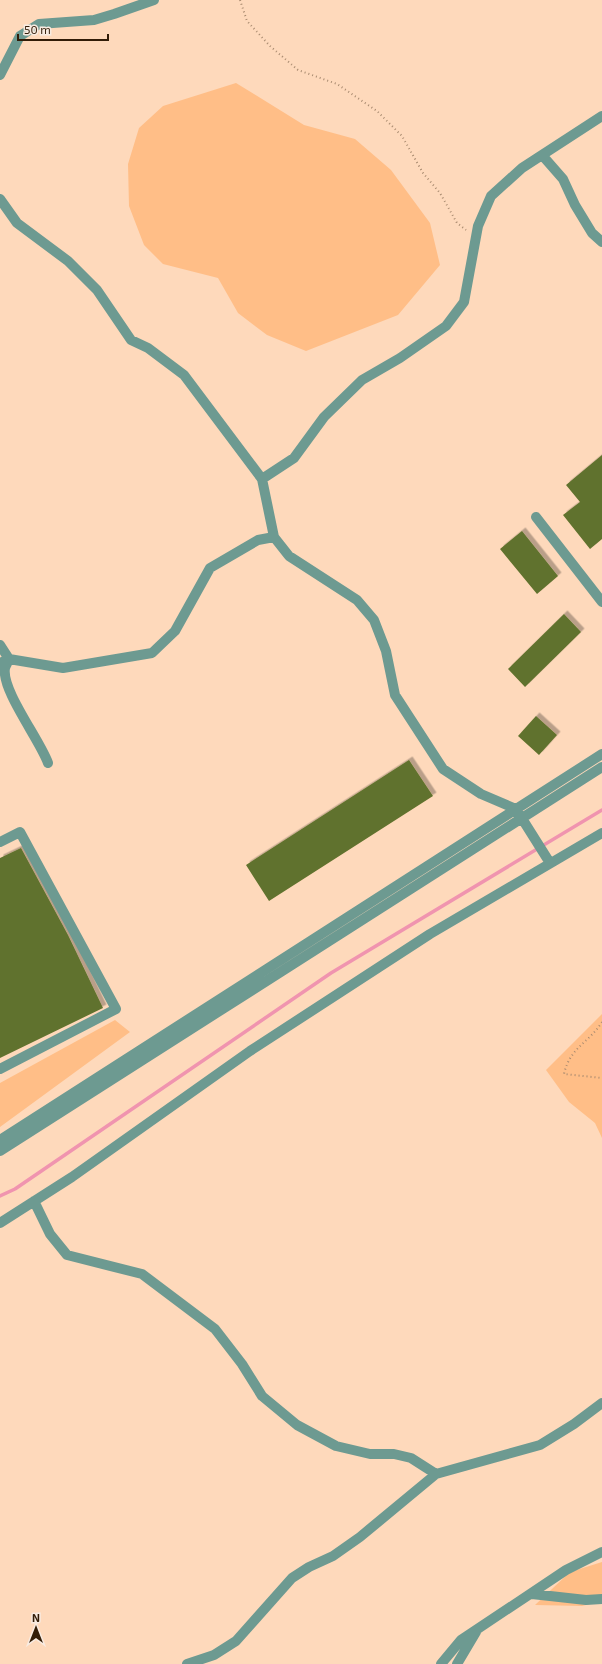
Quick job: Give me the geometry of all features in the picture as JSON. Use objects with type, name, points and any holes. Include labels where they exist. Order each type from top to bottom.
[{"type":"street","points":[[0,75],[20,36],[39,24],[94,20],[154,0]]},
{"type":"street","points":[[262,479],[294,458],[324,417],[362,380],[400,358],[446,326],[464,302],[477,231],[491,196],[522,168],[602,116]]},
{"type":"street","points":[[542,155],[563,179],[575,205],[592,233],[602,242]]},
{"type":"street","points":[[0,199],[17,222],[68,261],[97,290],[131,340],[148,348],[184,375],[262,479],[274,537],[289,556],[357,600],[374,620],[386,651],[395,695],[443,769],[481,794],[516,809],[550,863]]},
{"type":"street","points":[[536,517],[602,602]]},
{"type":"street","points":[[5,661],[62,668],[152,653],[176,631],[210,568],[258,540],[274,537]]},
{"type":"street","points":[[0,645],[5,661],[7,682],[29,728],[44,751],[48,763]]},
{"type":"street","points":[[0,1140],[602,754]]},
{"type":"street","points":[[0,1151],[602,767]]},
{"type":"street","points":[[0,842],[20,832],[116,1009],[0,1069]]},
{"type":"street","points":[[0,1222],[72,1177],[257,1047],[430,934],[602,833]]},
{"type":"street","points":[[34,1201],[50,1234],[67,1256],[142,1274],[215,1328],[242,1364],[262,1396],[297,1425],[336,1446],[370,1454],[394,1454],[411,1458],[436,1474]]},
{"type":"street","points":[[187,1664],[214,1655],[236,1641],[292,1578],[309,1567],[333,1556],[360,1537],[436,1474],[540,1445],[574,1424],[602,1403]]},
{"type":"street","points":[[441,1664],[461,1640],[566,1570],[602,1552]]},
{"type":"street","points":[[532,1594],[586,1600],[602,1598]]},
{"type":"street","points":[[457,1664],[477,1630]]},
{"type":"path","points":[[240,0],[247,21],[270,46],[298,70],[337,84],[377,111],[390,123],[402,136],[423,173],[440,192],[457,222],[465,230],[477,231]]},
{"type":"path","points":[[602,1022],[597,1030],[580,1045],[567,1062],[564,1074],[602,1078]]},
{"type":"shaded area","points":[[236,83],[304,125],[355,139],[391,170],[430,223],[440,265],[398,315],[306,351],[267,335],[238,313],[218,278],[163,264],[144,245],[129,206],[128,164],[139,128],[163,106]]},
{"type":"shaded area","points":[[602,1014],[602,1138],[595,1123],[569,1102],[546,1070]]},
{"type":"shaded area","points":[[115,1020],[130,1032],[0,1127],[0,1083]]},
{"type":"shaded area","points":[[602,1562],[602,1601],[582,1606],[535,1605],[570,1572]]},
{"type":"building","points":[[602,455],[602,539],[590,549],[563,515],[580,502],[566,485]]},
{"type":"building","points":[[522,531],[558,576],[537,594],[500,549]]},
{"type":"building","points":[[564,614],[581,632],[525,687],[508,669]]},
{"type":"building","points":[[536,716],[557,735],[539,755],[518,736]]},
{"type":"building","points":[[409,760],[433,796],[269,901],[246,865]]},
{"type":"building","points":[[21,848],[68,935],[103,1008],[0,1058],[0,858]]},
{"type":"waterway","points":[[0,1196],[15,1189],[331,973],[602,810]]}]
